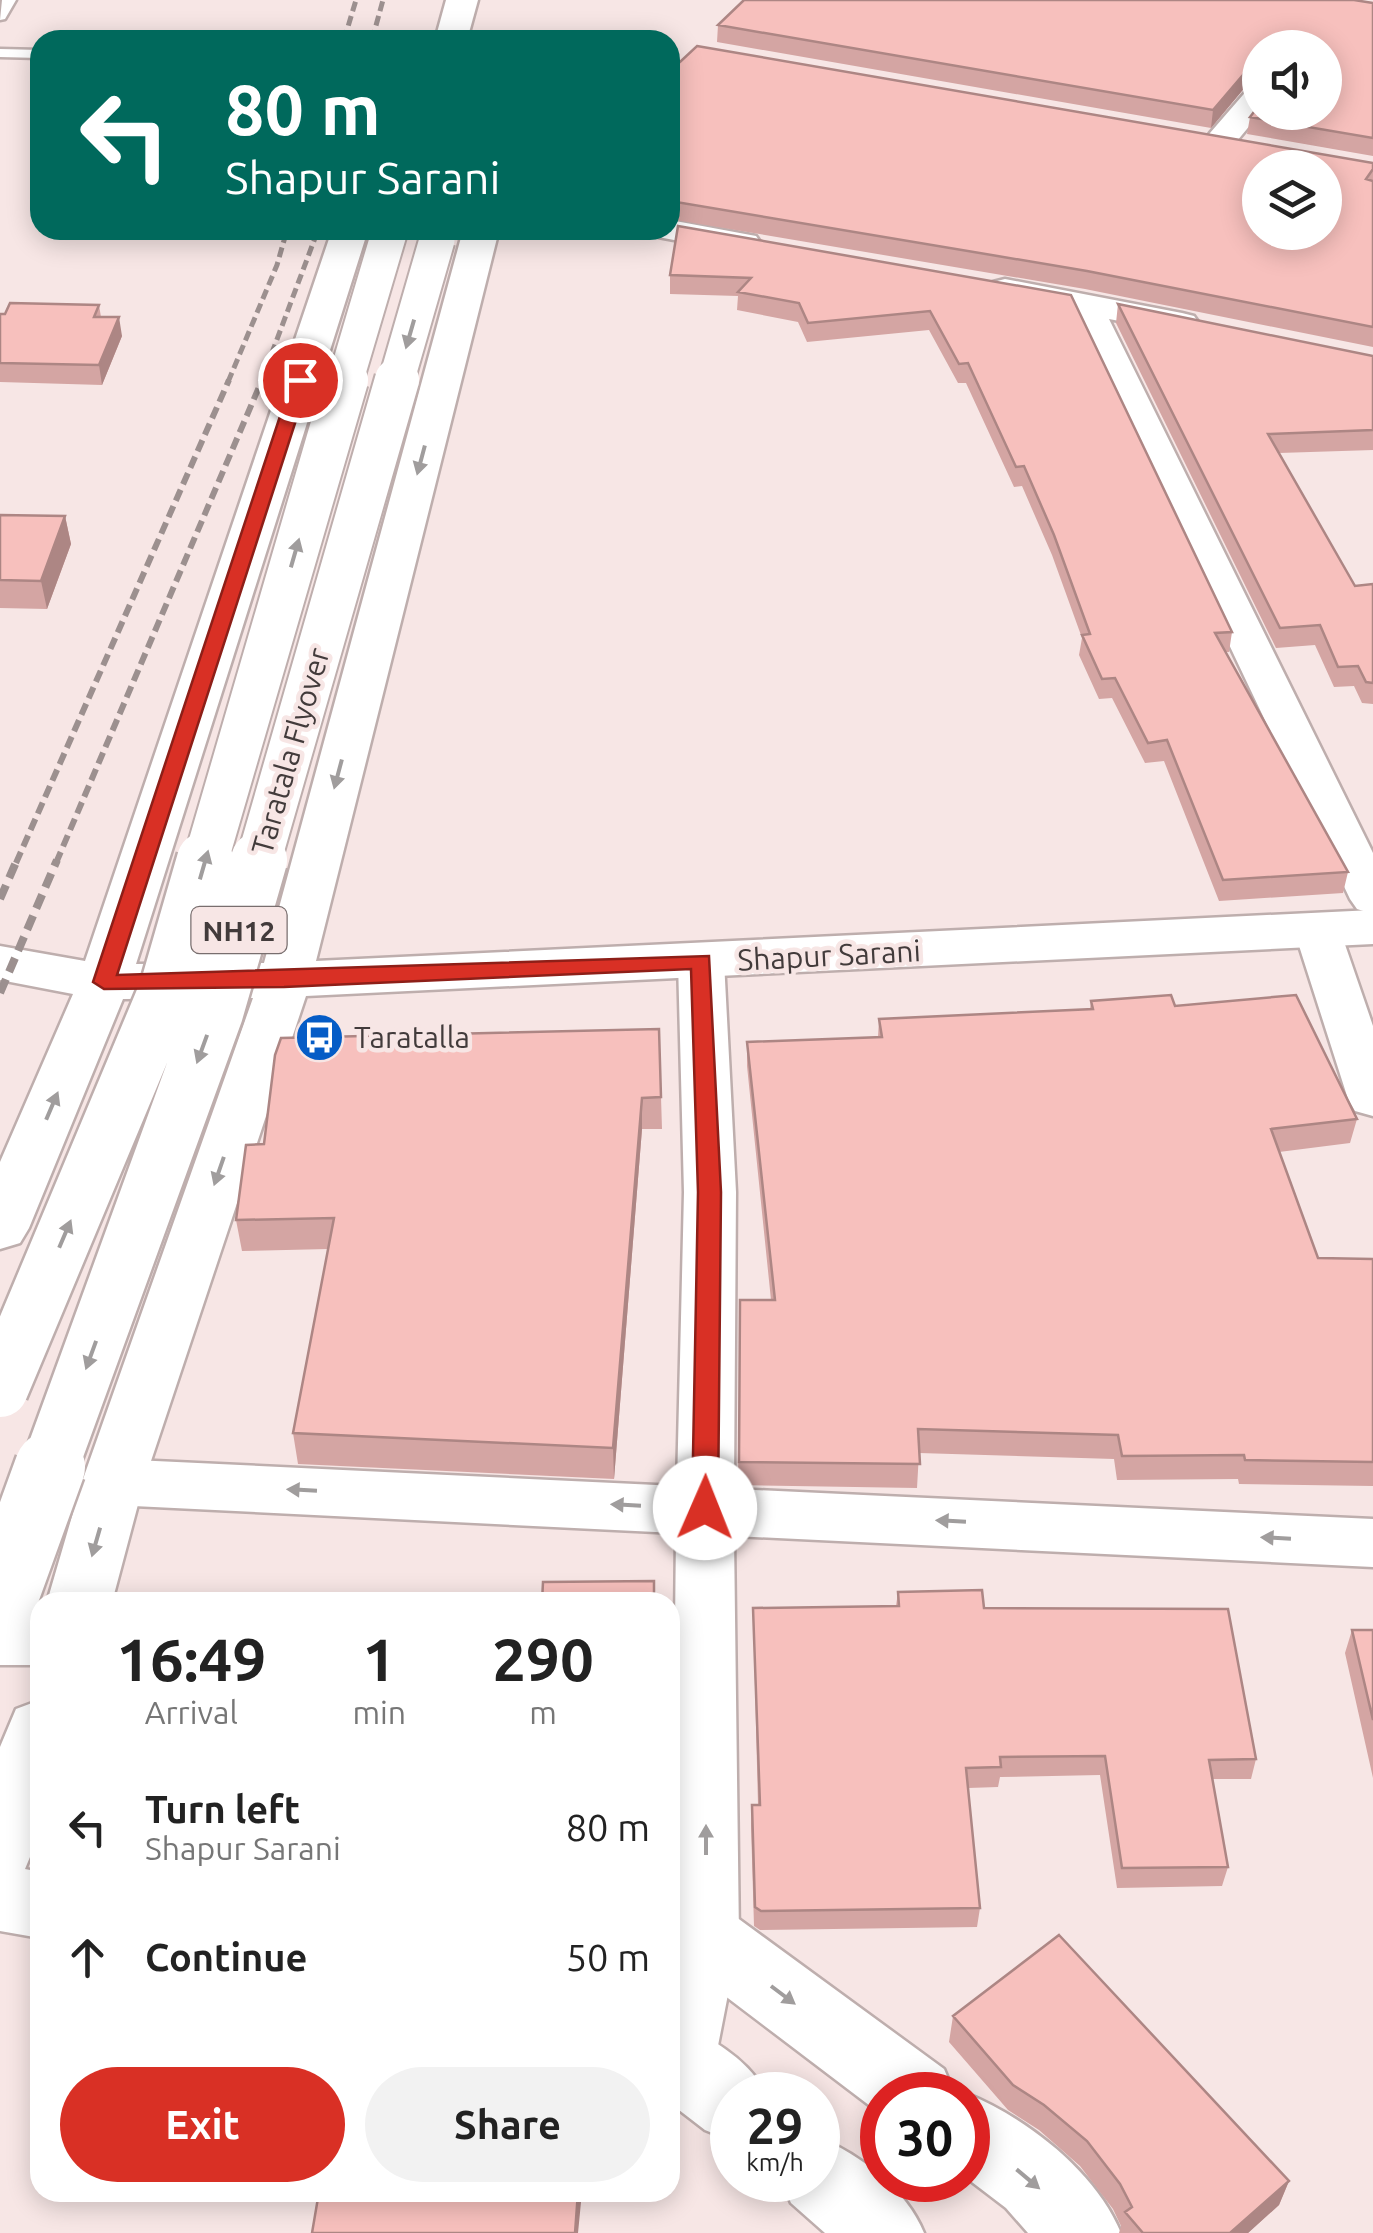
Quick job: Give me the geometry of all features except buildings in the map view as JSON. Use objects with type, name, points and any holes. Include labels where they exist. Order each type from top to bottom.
[{"type":"main road","points":[[453,30],[462,0]]},
{"type":"main road","points":[[0,1228],[104,982],[347,240]]},
{"type":"main road","name":"Taratala Flyover","points":[[0,1389],[168,988],[435,240]]},
{"type":"main road","name":"Taratala Flyover","points":[[0,1605],[215,1013],[435,240]]},
{"type":"main road","points":[[82,1592],[114,1482],[284,980],[436,240]]},
{"type":"main road","name":"Shapur Sarani","points":[[0,964],[104,982],[284,980],[1373,927]]},
{"type":"main road","points":[[0,1638],[30,1637]]},
{"type":"main road","points":[[0,1722],[30,1725]]},
{"type":"main road","points":[[13,1821],[30,1761]]},
{"type":"main road","points":[[0,1898],[30,1903]]},
{"type":"main road","points":[[688,1935],[885,2072]]},
{"type":"main road","points":[[990,2149],[1033,2182],[1082,2233]]},
{"type":"main road","points":[[840,2195],[885,2233]]},
{"type":"street","points":[[1183,134],[1236,143],[1242,130]]},
{"type":"street","points":[[680,232],[783,250]]},
{"type":"street","points":[[971,283],[1219,330]]},
{"type":"street","points":[[1084,304],[1373,899]]},
{"type":"street","points":[[1316,930],[1373,1099]]},
{"type":"street","points":[[694,2074],[688,1935],[705,1508],[710,1192],[701,961]]},
{"type":"street","points":[[114,1482],[1373,1542]]},
{"type":"lane","points":[[0,16],[9,0]]},
{"type":"lane","points":[[0,53],[30,54]]},
{"type":"railway","points":[[347,30],[356,0]]},
{"type":"railway","points":[[375,30],[383,0]]},
{"type":"railway","points":[[228,382],[284,240]]},
{"type":"railway","points":[[261,382],[314,240]]},
{"type":"railway","points":[[16,863],[229,380]]},
{"type":"railway","points":[[56,863],[262,380]]},
{"type":"railway","points":[[0,899],[17,860]]},
{"type":"railway","points":[[0,993],[57,860]]},
{"type":"place","name":"Taratalla","points":[[319,1037]]},
{"type":"route","points":[[300,380],[104,982],[284,980],[701,961],[710,1192],[705,1508]]}]
